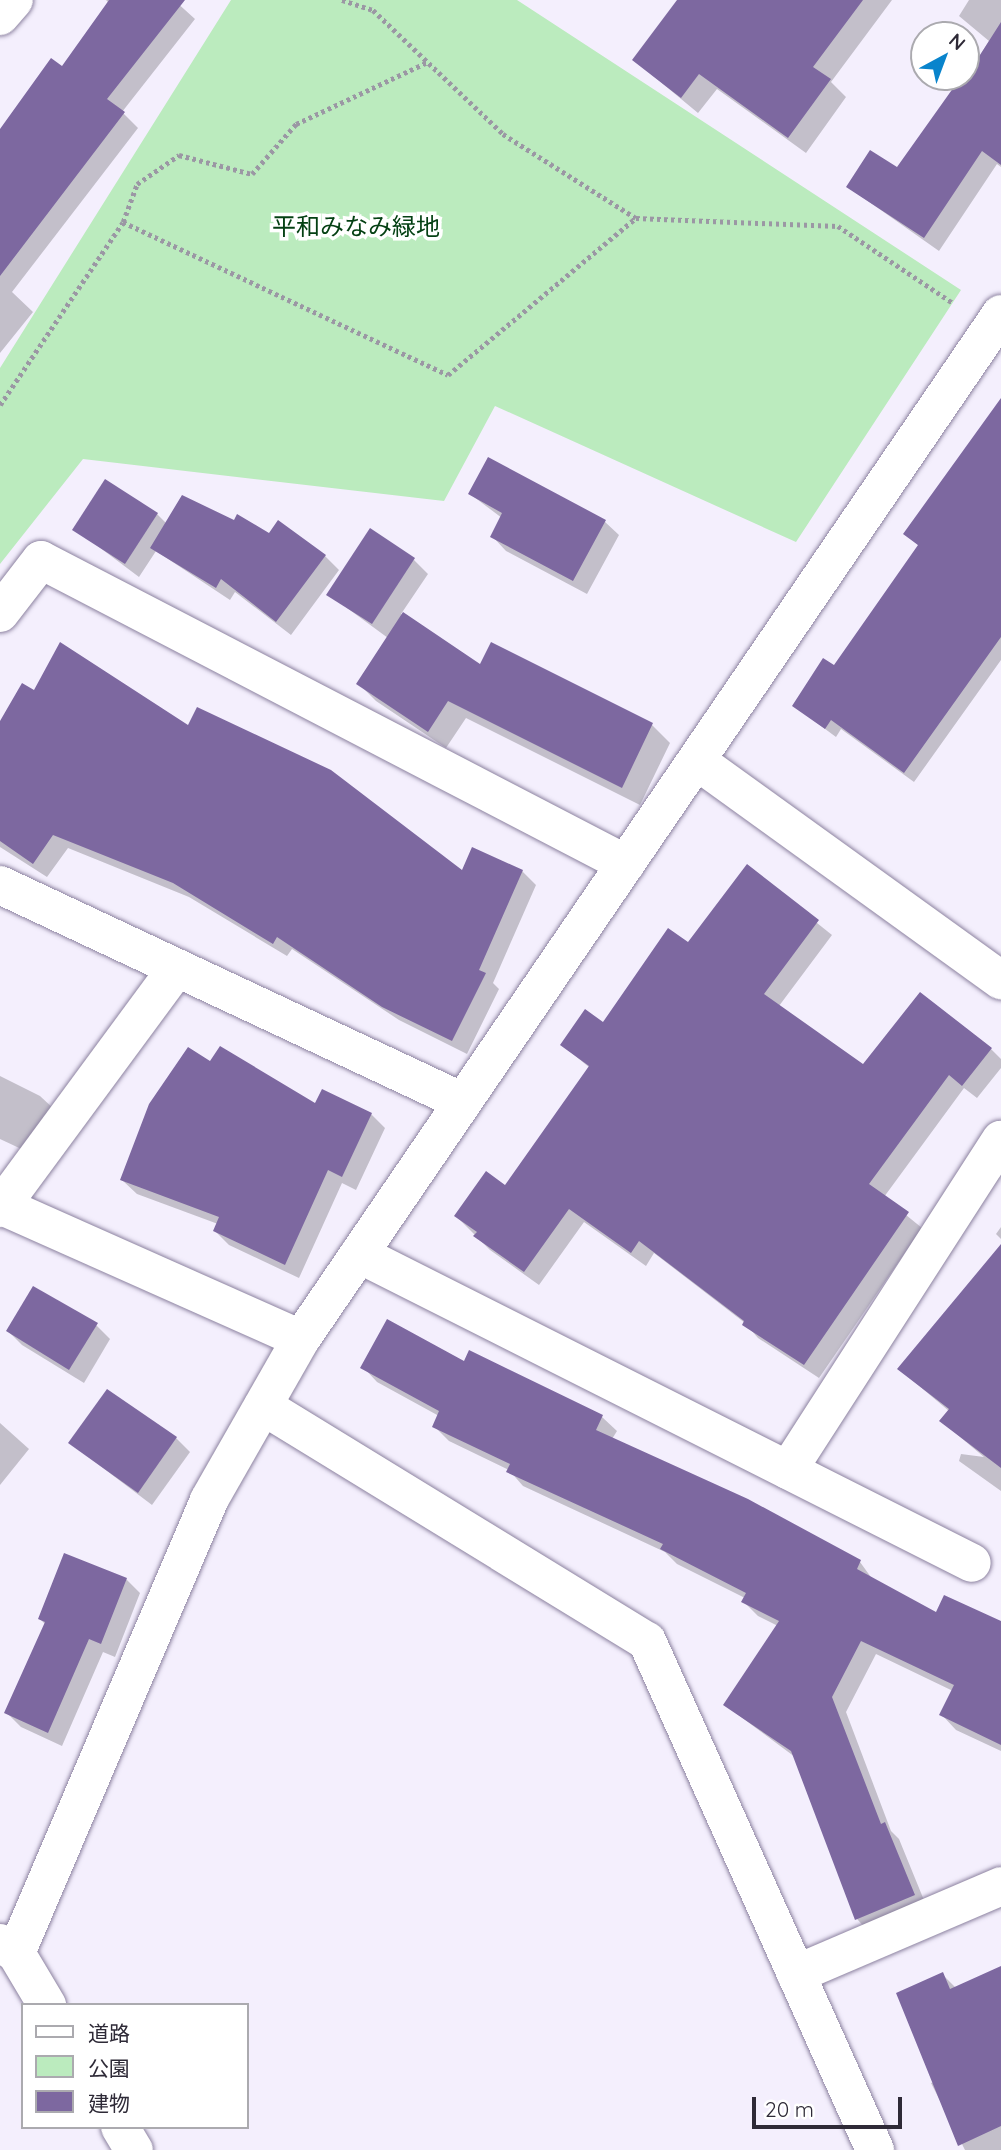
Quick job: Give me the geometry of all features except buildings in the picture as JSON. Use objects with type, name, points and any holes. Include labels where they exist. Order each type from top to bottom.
[{"type":"street","points":[[0,16],[14,0]]},
{"type":"street","points":[[46,2003],[8,1948],[209,1500],[301,1339],[996,321]]},
{"type":"street","points":[[0,613],[41,560],[626,864]]},
{"type":"street","points":[[697,761],[1001,980]]},
{"type":"street","points":[[0,885],[463,1102]]},
{"type":"street","points":[[177,968],[1,1206],[301,1339]]},
{"type":"street","points":[[788,1470],[1001,1140]]},
{"type":"street","points":[[359,1254],[972,1563]]},
{"type":"street","points":[[263,1406],[647,1641],[875,2150]]},
{"type":"street","points":[[796,1974],[1001,1885]]},
{"type":"street","points":[[121,2129],[134,2150]]},
{"type":"path","points":[[342,0],[373,10],[503,134],[636,218],[838,226],[996,321]]},
{"type":"path","points":[[0,405],[123,222],[137,184],[179,155],[252,174],[296,124],[428,62]]},
{"type":"path","points":[[123,222],[448,375],[636,218]]},
{"type":"green space","name":"平和みなみ緑地","points":[[231,0],[517,0],[961,290],[796,542],[495,406],[444,501],[83,459],[0,564],[0,368]]}]
